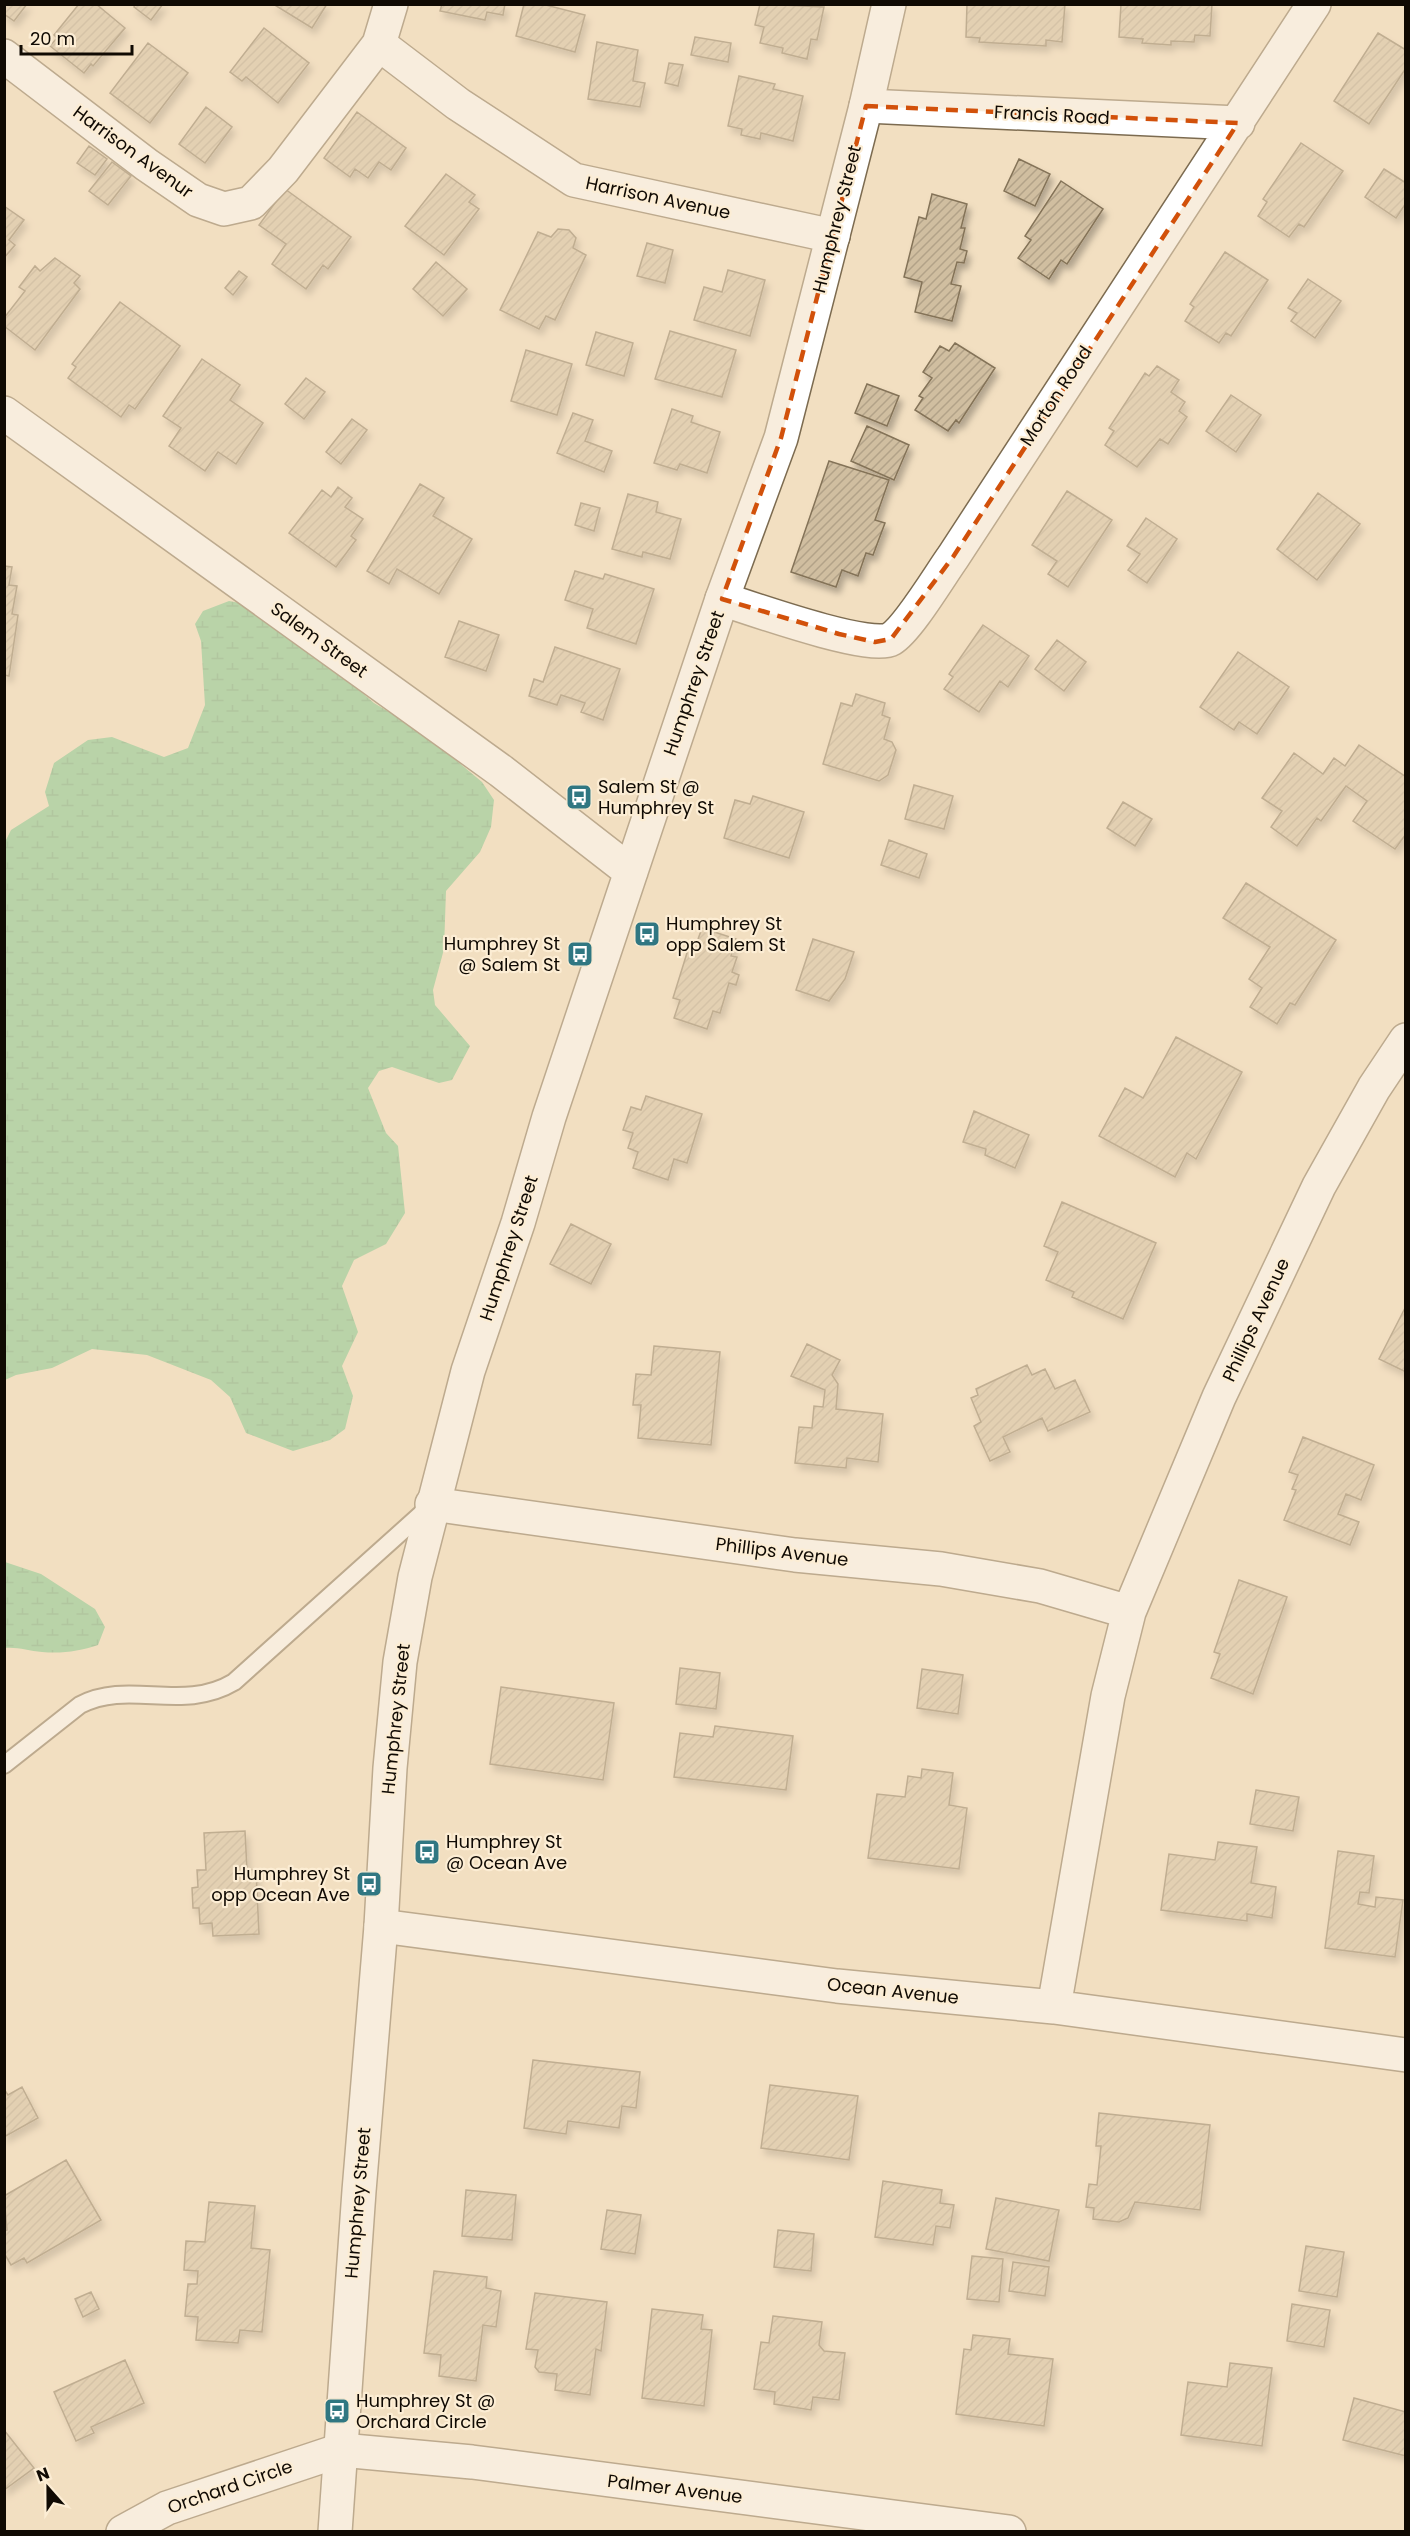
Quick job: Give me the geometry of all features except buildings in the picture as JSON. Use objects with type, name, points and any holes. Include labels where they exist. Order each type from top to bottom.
[{"type":"street","points":[[379,44],[391,4]]},
{"type":"street","name":"Humphrey Street","points":[[334,2532],[358,2191],[381,1926],[390,1768],[400,1662],[415,1577],[468,1371],[722,599],[781,438],[866,106],[889,4]]},
{"type":"street","name":"Morton Road","points":[[722,599],[839,634],[876,642],[891,639],[904,625],[952,557],[1314,4]]},
{"type":"street","name":"Harrison Avenur","points":[[4,56],[147,165],[198,200],[224,209],[251,203],[283,170],[379,44]]},
{"type":"street","name":"Harrison Avenue","points":[[379,44],[458,104],[574,180],[833,236]]},
{"type":"street","name":"Francis Road","points":[[866,106],[1238,123]]},
{"type":"street","name":"Salem Street","points":[[4,413],[475,752],[631,872]]},
{"type":"street","name":"Phillips Avenue","points":[[1054,2007],[1108,1696],[1129,1612],[1219,1397],[1319,1186],[1374,1088],[1406,1040]]},
{"type":"street","name":"Phillips Avenue","points":[[432,1504],[795,1555],[952,1570],[1040,1586],[1129,1612]]},
{"type":"street","name":"Ocean Avenue","points":[[381,1926],[837,1986],[1054,2007],[1406,2055]]},
{"type":"street","name":"Orchard Circle","points":[[123,2532],[167,2508],[341,2450]]},
{"type":"street","name":"Palmer Avenue","points":[[341,2450],[472,2462],[1009,2532]]},
{"type":"lane","points":[[4,1765],[80,1705],[94,1698],[110,1695],[200,1696],[217,1692],[234,1682],[432,1504]]},
{"type":"highlighted area","points":[[866,106],[1238,123],[953,557],[891,639],[875,642],[839,634],[722,599],[781,438]]},
{"type":"green space","points":[[229,601],[240,603],[336,670],[374,703],[421,731],[482,782],[494,800],[491,827],[480,852],[446,891],[444,949],[433,990],[435,1005],[470,1046],[452,1080],[439,1083],[392,1067],[379,1071],[368,1088],[386,1133],[398,1146],[405,1213],[386,1244],[354,1260],[342,1286],[358,1332],[342,1366],[353,1396],[345,1429],[330,1440],[293,1451],[246,1433],[230,1397],[211,1380],[147,1355],[92,1349],[52,1368],[16,1375],[5,1380],[5,842],[11,830],[49,806],[45,792],[54,763],[88,740],[112,737],[164,757],[188,748],[205,705],[201,641],[195,624],[203,611]]},
{"type":"green space","points":[[5,1562],[41,1574],[95,1609],[105,1627],[98,1645],[57,1653],[5,1648]]},
{"type":"place","name":"Salem St @ Humphrey St","points":[[579,797]]},
{"type":"place","name":"Humphrey St opp Salem St","points":[[647,934]]},
{"type":"place","name":"Humphrey St @ Salem St","points":[[580,954]]},
{"type":"place","name":"Humphrey St @ Ocean Ave","points":[[427,1852]]},
{"type":"place","name":"Humphrey St opp Ocean Ave","points":[[369,1884]]},
{"type":"place","name":"Humphrey St @ Orchard Circle","points":[[337,2411]]}]
